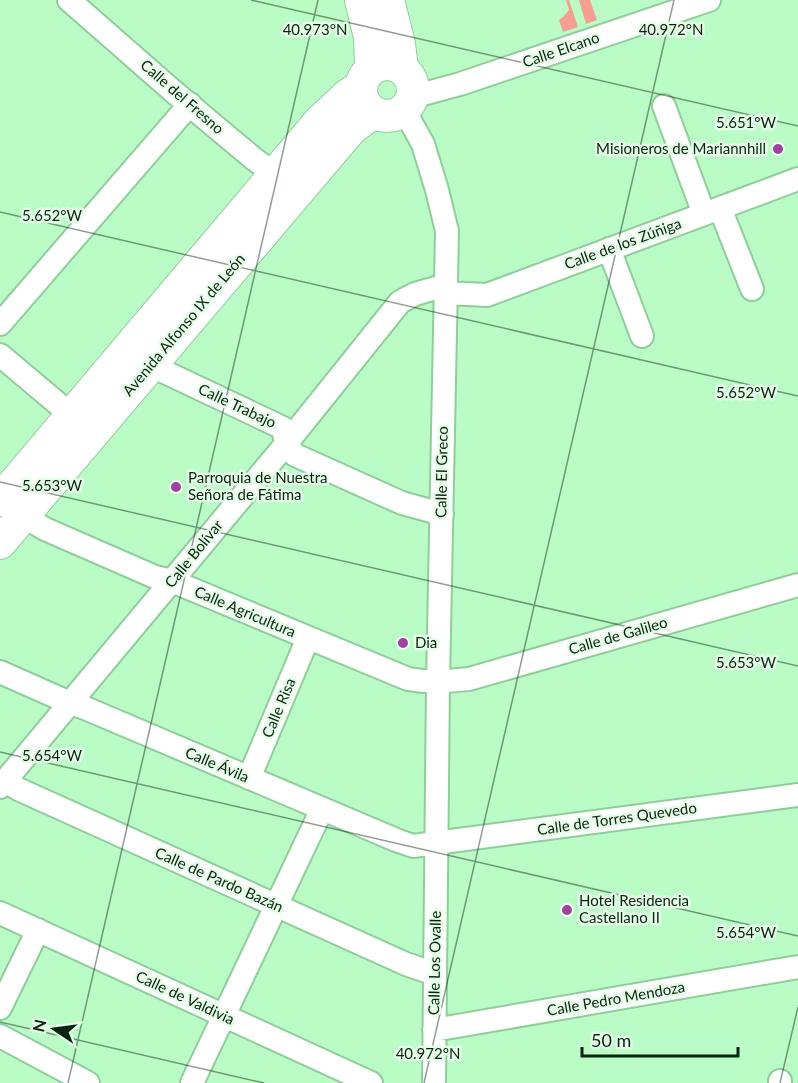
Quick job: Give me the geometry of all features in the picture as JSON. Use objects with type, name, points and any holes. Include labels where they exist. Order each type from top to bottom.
[{"type":"main road","name":"Calle El Greco","points":[[361,0],[387,91]]},
{"type":"main road","name":"Calle El Greco","points":[[387,91],[399,44],[388,0]]},
{"type":"main road","name":"Avenida Alfonso IX de León","points":[[82,424],[150,365],[286,183],[319,122],[348,95],[387,91]]},
{"type":"main road","name":"Avenida Alfonso IX de León","points":[[0,543],[11,508],[286,183]]},
{"type":"street","name":"Calle del Fresno","points":[[69,0],[97,22],[174,92],[286,183]]},
{"type":"street","name":"Calle Elcano","points":[[387,91],[460,84],[709,0]]},
{"type":"street","name":"Calle El Greco","points":[[387,91],[423,144],[447,231],[437,843]]},
{"type":"street","points":[[0,324],[190,104]]},
{"type":"street","points":[[664,106],[712,211],[752,289]]},
{"type":"street","name":"Calle de los Zúñiga","points":[[446,289],[487,295],[798,179]]},
{"type":"street","points":[[609,249],[642,336]]},
{"type":"street","name":"Calle Bolívar","points":[[2,784],[286,444],[400,302],[415,294],[446,289]]},
{"type":"street","points":[[0,355],[82,424]]},
{"type":"street","name":"Calle Trabajo","points":[[150,365],[283,428],[286,444],[295,455],[391,498],[442,514]]},
{"type":"street","name":"Calle Agricultura","points":[[11,508],[45,529],[155,577],[172,581],[408,679],[438,682]]},
{"type":"street","name":"Calle de Galileo","points":[[438,682],[469,679],[798,585]]},
{"type":"street","name":"Calle Risa","points":[[249,778],[308,638]]},
{"type":"street","name":"Calle Ávila","points":[[0,672],[396,840],[413,846],[437,843]]},
{"type":"street","name":"Calle de Pardo Bazán","points":[[2,784],[18,789],[406,964],[435,974]]},
{"type":"street","name":"Calle de Torres Quevedo","points":[[437,843],[798,795]]},
{"type":"street","points":[[192,1083],[322,809]]},
{"type":"street","name":"Calle Los Ovalle","points":[[434,1083],[437,843]]},
{"type":"street","name":"Calle de Valdivia","points":[[0,913],[371,1083]]},
{"type":"street","points":[[0,1008],[38,930]]},
{"type":"street","name":"Calle Pedro Mendoza","points":[[434,1030],[798,967]]},
{"type":"street","points":[[0,1036],[88,1083]]},
{"type":"shaded area","points":[[566,0],[569,0],[578,27],[563,32],[559,20],[569,10]]},
{"type":"shaded area","points":[[579,0],[590,0],[597,20],[586,24]]},
{"type":"place","name":"Misioneros de Mariannhill","points":[[778,149]]},
{"type":"place","name":"Parroquia de Nuestra Señora de Fátima","points":[[176,487]]},
{"type":"place","name":"Dia","points":[[403,643]]},
{"type":"place","name":"Hotel Residencia Castellano II","points":[[567,910]]}]
